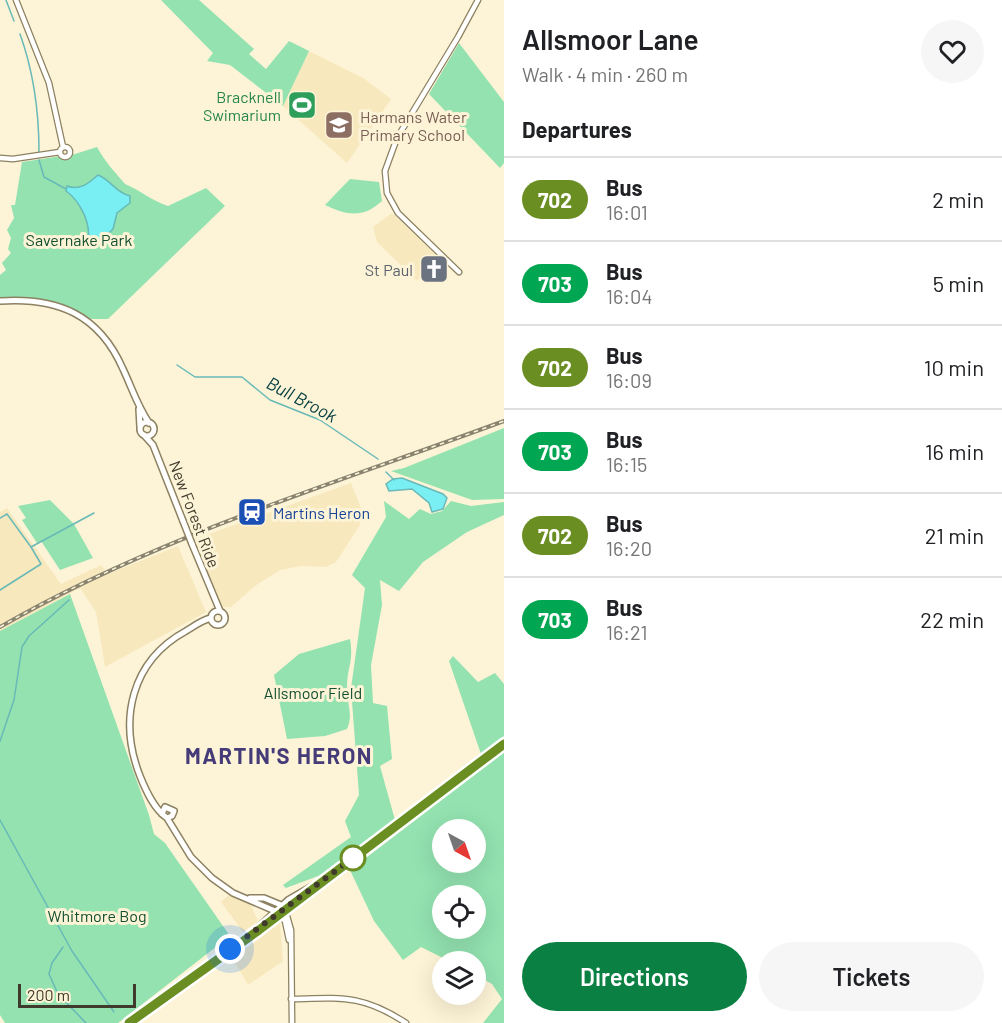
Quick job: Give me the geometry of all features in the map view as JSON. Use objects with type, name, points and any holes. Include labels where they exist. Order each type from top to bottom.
[{"type":"main road","name":"New Forest Ride","points":[[1,302],[26,299],[60,306],[90,323],[114,350],[139,409],[154,428],[153,445]]},
{"type":"main road","name":"New Forest Ride","points":[[139,409],[140,427],[153,445],[210,593],[220,611]]},
{"type":"main road","points":[[140,427],[143,423],[149,423]]},
{"type":"main road","points":[[144,435],[153,432]]},
{"type":"main road","name":"New Forest Ride","points":[[210,593],[212,618]]},
{"type":"main road","points":[[212,618],[218,625],[224,622],[224,616],[220,611],[212,618],[192,627],[172,639],[153,656],[143,670],[132,696],[129,734],[136,766],[148,795],[191,857],[229,891],[277,912]]},
{"type":"main road","points":[[129,1023],[504,744]]},
{"type":"main road","points":[[148,795],[173,809],[177,835]]},
{"type":"main road","points":[[164,816],[167,807]]},
{"type":"main road","points":[[164,816],[173,815]]},
{"type":"main road","points":[[248,898],[264,898],[283,907]]},
{"type":"street","points":[[16,0],[43,65],[63,147],[60,152]]},
{"type":"street","points":[[459,272],[403,219],[387,189],[385,171],[393,144],[478,0]]},
{"type":"street","points":[[60,152],[64,157],[69,154],[69,149],[63,147]]},
{"type":"street","points":[[0,158],[13,159],[60,152]]},
{"type":"street","points":[[283,907],[290,920],[292,1023]]},
{"type":"street","points":[[277,912],[285,921],[290,946]]},
{"type":"street","points":[[291,999],[345,998],[365,1001],[385,1009],[406,1023]]},
{"type":"shaded area","name":"Harmans Water Primary School","points":[[309,51],[363,78],[391,99],[347,163],[283,106]]},
{"type":"shaded area","points":[[392,213],[437,256],[417,281],[377,242],[373,227]]},
{"type":"shaded area","points":[[351,483],[361,508],[360,525],[336,562],[326,567],[301,566],[280,570],[255,586],[231,607],[218,604],[195,539]]},
{"type":"shaded area","points":[[7,508],[61,584],[101,565],[108,574],[178,546],[206,612],[105,667],[96,612],[80,588],[0,631],[0,512]]},
{"type":"shaded area","points":[[230,894],[251,905],[258,921],[243,932],[221,902]]},
{"type":"shaded area","points":[[280,922],[283,961],[248,985],[232,957]]},
{"type":"green space","points":[[161,0],[199,0],[254,49],[249,54],[266,69],[289,41],[309,51],[283,106],[230,65],[207,61],[213,53]]},
{"type":"green space","points":[[459,43],[504,102],[504,163],[500,168],[429,94]]},
{"type":"green space","name":"Savernake Park","points":[[97,147],[106,162],[125,184],[162,204],[168,206],[206,188],[225,206],[108,319],[91,319],[59,303],[17,297],[0,299],[0,275],[6,270],[2,263],[11,253],[8,249],[11,238],[7,230],[14,218],[11,205],[15,205],[22,162],[75,154]]},
{"type":"green space","points":[[350,179],[379,182],[382,201],[368,211],[354,214],[325,205]]},
{"type":"green space","points":[[504,428],[504,499],[472,500],[391,471],[404,468]]},
{"type":"green space","points":[[50,500],[74,524],[93,558],[60,570],[41,541],[37,543],[22,520],[26,518],[18,506]]},
{"type":"green space","points":[[384,501],[409,519],[420,509],[431,514],[442,511],[451,501],[471,506],[504,502],[504,515],[467,532],[423,562],[399,591],[380,580],[382,605],[371,665],[373,703],[387,706],[392,759],[380,766],[395,820],[329,872],[286,888],[283,885],[351,837],[345,821],[359,795],[351,688],[365,588],[352,575],[386,517]]},
{"type":"green space","name":"Whitmore Bog","points":[[70,594],[154,834],[165,843],[230,936],[118,1023],[5,1023],[0,1015],[0,631]]},
{"type":"green space","name":"Allsmoor Field","points":[[350,639],[347,692],[350,718],[347,729],[325,736],[287,739],[274,675],[299,654]]},
{"type":"green space","points":[[453,656],[478,682],[495,673],[504,684],[504,736],[481,754],[449,661]]},
{"type":"green space","points":[[504,752],[504,1023],[483,1023],[502,999],[492,984],[486,981],[486,951],[432,952],[421,947],[403,960],[374,921],[350,870]]},
{"type":"water","points":[[98,175],[130,196],[130,203],[117,213],[113,229],[100,241],[88,240],[88,227],[83,213],[76,200],[66,191],[67,186],[80,187]]},
{"type":"water","points":[[402,478],[443,494],[447,498],[443,509],[432,512],[429,503],[412,489],[389,491],[386,484],[393,479]]},
{"type":"waterway","points":[[6,0],[14,21]]},
{"type":"waterway","points":[[20,34],[35,92],[39,152]]},
{"type":"waterway","points":[[39,160],[44,177],[66,189]]},
{"type":"waterway","name":"Bull Brook","points":[[177,365],[195,377],[242,377],[270,400],[320,420],[378,459]]},
{"type":"waterway","name":"Bull Brook","points":[[386,472],[394,480]]},
{"type":"waterway","points":[[0,590],[41,564],[31,547],[94,513]]},
{"type":"waterway","points":[[0,518],[7,514],[31,547]]},
{"type":"waterway","points":[[0,741],[14,700],[22,647],[29,636],[69,600]]},
{"type":"waterway","points":[[0,820],[72,951],[114,1012]]},
{"type":"waterway","points":[[63,947],[52,963],[49,974],[58,994],[86,1023]]},
{"type":"railway","points":[[0,627],[122,565],[184,538],[504,421]]},
{"type":"bus line","name":"702","points":[[129,1023],[259,930],[315,885],[504,744]]},
{"type":"place","name":"Bracknell Swimarium","points":[[302,105]]},
{"type":"place","name":"Harmans Water Primary School","points":[[339,125]]},
{"type":"place","name":"St Paul","points":[[434,269]]},
{"type":"place","name":"Martins Heron","points":[[252,512]]},
{"type":"district","name":"MARTIN'S HERON","points":[[279,755]]},
{"type":"route","points":[[230,949],[259,930],[353,858]]}]
